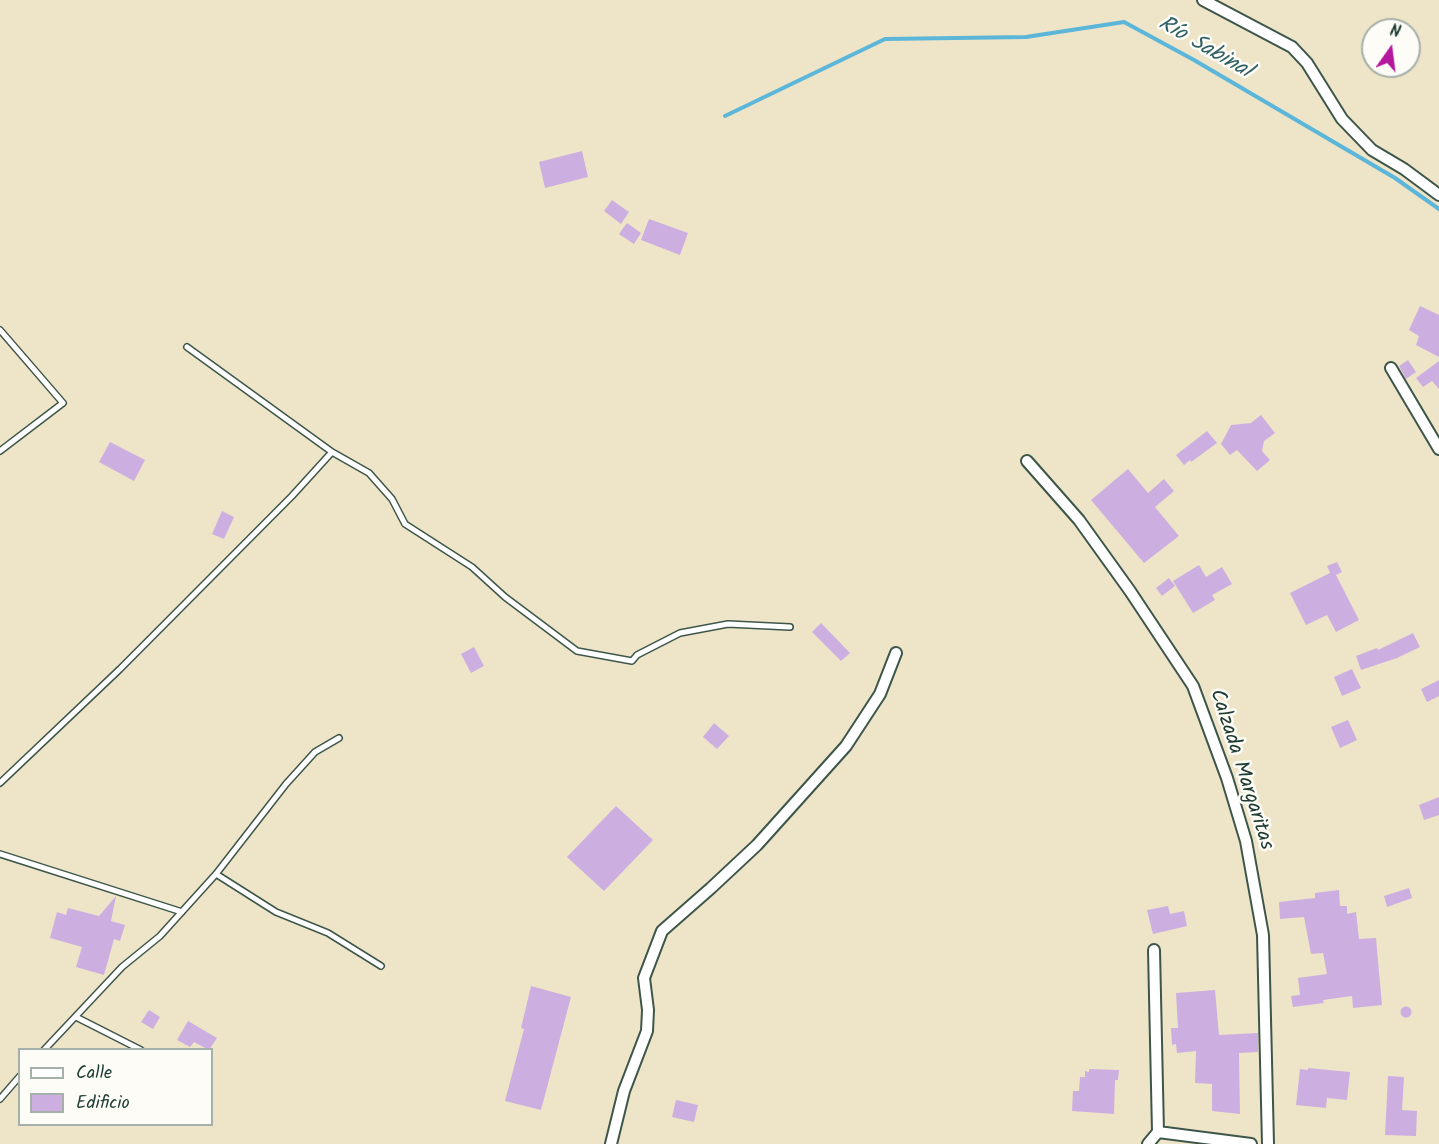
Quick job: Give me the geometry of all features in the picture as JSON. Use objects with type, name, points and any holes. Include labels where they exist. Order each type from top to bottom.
[{"type":"street","points":[[1203,0],[1292,47],[1306,63],[1342,119],[1372,150],[1404,169],[1439,195]]},
{"type":"street","points":[[1391,368],[1439,449]]},
{"type":"street","name":"Calzada Margaritas","points":[[1027,461],[1080,520],[1193,686],[1227,778],[1246,841],[1263,935],[1268,1144]]},
{"type":"street","points":[[611,1144],[624,1091],[647,1031],[648,1010],[644,978],[662,931],[757,845],[846,746],[880,694],[896,653]]},
{"type":"street","points":[[1148,1144],[1158,1132],[1154,950]]},
{"type":"street","points":[[1158,1132],[1251,1144]]},
{"type":"lane","points":[[0,330],[63,403],[0,451]]},
{"type":"lane","points":[[187,347],[332,452],[369,472],[392,499],[405,524],[472,567],[505,597],[577,651],[632,661],[637,655],[680,633],[728,624],[790,627]]},
{"type":"lane","points":[[0,783],[120,669],[292,496],[332,452]]},
{"type":"lane","points":[[46,1048],[122,967],[160,936],[182,912],[216,874],[286,784],[315,752],[339,738]]},
{"type":"lane","points":[[0,854],[182,912]]},
{"type":"lane","points":[[216,874],[276,912],[328,933],[381,966]]},
{"type":"lane","points":[[76,1017],[137,1048]]},
{"type":"lane","points":[[0,1099],[18,1078]]},
{"type":"building","points":[[582,151],[588,177],[545,188],[539,162]]},
{"type":"building","points":[[612,200],[629,212],[621,224],[604,211]]},
{"type":"building","points":[[649,219],[688,233],[680,255],[641,240]]},
{"type":"building","points":[[627,223],[641,233],[634,244],[619,234]]},
{"type":"building","points":[[1420,306],[1439,315],[1439,357],[1416,345],[1419,336],[1409,330]]},
{"type":"building","points":[[1408,360],[1416,372],[1406,379],[1399,366]]},
{"type":"building","points":[[1439,361],[1439,389],[1432,381],[1423,387],[1416,378]]},
{"type":"building","points":[[1261,415],[1275,433],[1264,441],[1262,451],[1270,460],[1257,471],[1237,450],[1230,455],[1221,444],[1231,425],[1251,423]]},
{"type":"building","points":[[1207,431],[1217,443],[1184,465],[1176,455]]},
{"type":"building","points":[[110,442],[145,460],[134,481],[99,462]]},
{"type":"building","points":[[1128,469],[1148,493],[1164,479],[1174,491],[1155,507],[1179,536],[1144,563],[1091,500]]},
{"type":"building","points":[[222,511],[234,517],[224,539],[212,534]]},
{"type":"building","points":[[1337,562],[1342,572],[1336,575],[1359,620],[1336,632],[1327,615],[1306,625],[1290,593],[1330,573],[1327,566]]},
{"type":"building","points":[[1199,565],[1206,577],[1222,567],[1232,584],[1212,595],[1215,600],[1193,613],[1173,581]]},
{"type":"building","points":[[1169,578],[1175,586],[1162,596],[1156,588]]},
{"type":"building","points":[[821,623],[850,653],[841,661],[812,632]]},
{"type":"building","points":[[1413,633],[1420,647],[1397,658],[1361,670],[1356,656],[1377,648],[1378,650]]},
{"type":"building","points":[[474,647],[484,666],[471,673],[461,654]]},
{"type":"building","points":[[1352,669],[1361,688],[1342,696],[1334,677]]},
{"type":"building","points":[[1439,680],[1439,696],[1427,702],[1421,689]]},
{"type":"building","points":[[1348,720],[1357,740],[1340,748],[1331,727]]},
{"type":"building","points":[[714,723],[729,736],[717,749],[703,737]]},
{"type":"building","points":[[1439,797],[1439,815],[1424,820],[1419,805]]},
{"type":"building","points":[[616,806],[653,840],[604,891],[567,857]]},
{"type":"building","points":[[1409,888],[1412,898],[1387,907],[1384,896]]},
{"type":"building","points":[[1339,890],[1340,906],[1347,906],[1347,914],[1356,912],[1359,939],[1376,938],[1382,1005],[1353,1008],[1352,996],[1293,1007],[1291,996],[1300,995],[1298,978],[1327,974],[1323,953],[1311,954],[1304,917],[1280,919],[1279,902],[1315,898],[1315,893]]},
{"type":"building","points":[[116,896],[111,921],[125,925],[120,941],[114,939],[104,975],[76,967],[82,947],[50,938],[57,912],[66,915],[68,908],[99,916]]},
{"type":"building","points":[[1168,906],[1170,914],[1184,911],[1187,926],[1153,934],[1147,910]]},
{"type":"building","points":[[531,986],[571,997],[541,1110],[505,1101],[524,1029],[521,1028]]},
{"type":"building","points":[[1215,990],[1219,1035],[1258,1033],[1258,1052],[1239,1053],[1240,1114],[1212,1111],[1212,1084],[1195,1083],[1196,1051],[1177,1053],[1176,1044],[1172,1045],[1171,1028],[1178,1028],[1176,993]]},
{"type":"building","points":[[1406,1007],[1410,1008],[1410,1016],[1406,1017],[1402,1016],[1401,1012],[1402,1008]]},
{"type":"building","points":[[149,1010],[160,1017],[153,1029],[141,1022]]},
{"type":"building","points":[[188,1021],[217,1038],[210,1048],[194,1042],[190,1047],[177,1040]]},
{"type":"building","points":[[1308,1068],[1350,1072],[1347,1100],[1327,1098],[1326,1108],[1296,1105],[1300,1069],[1308,1070]]},
{"type":"building","points":[[1089,1069],[1119,1070],[1118,1080],[1115,1080],[1114,1114],[1072,1111],[1073,1091],[1079,1091],[1080,1077],[1085,1077],[1085,1071],[1089,1072]]},
{"type":"building","points":[[1388,1076],[1404,1077],[1402,1110],[1417,1111],[1416,1136],[1385,1135]]},
{"type":"building","points":[[676,1100],[698,1105],[694,1122],[672,1117]]},
{"type":"waterway","name":"Río Sabinal","points":[[725,116],[885,39],[1026,37],[1124,22],[1194,60],[1395,178],[1439,209]]}]
